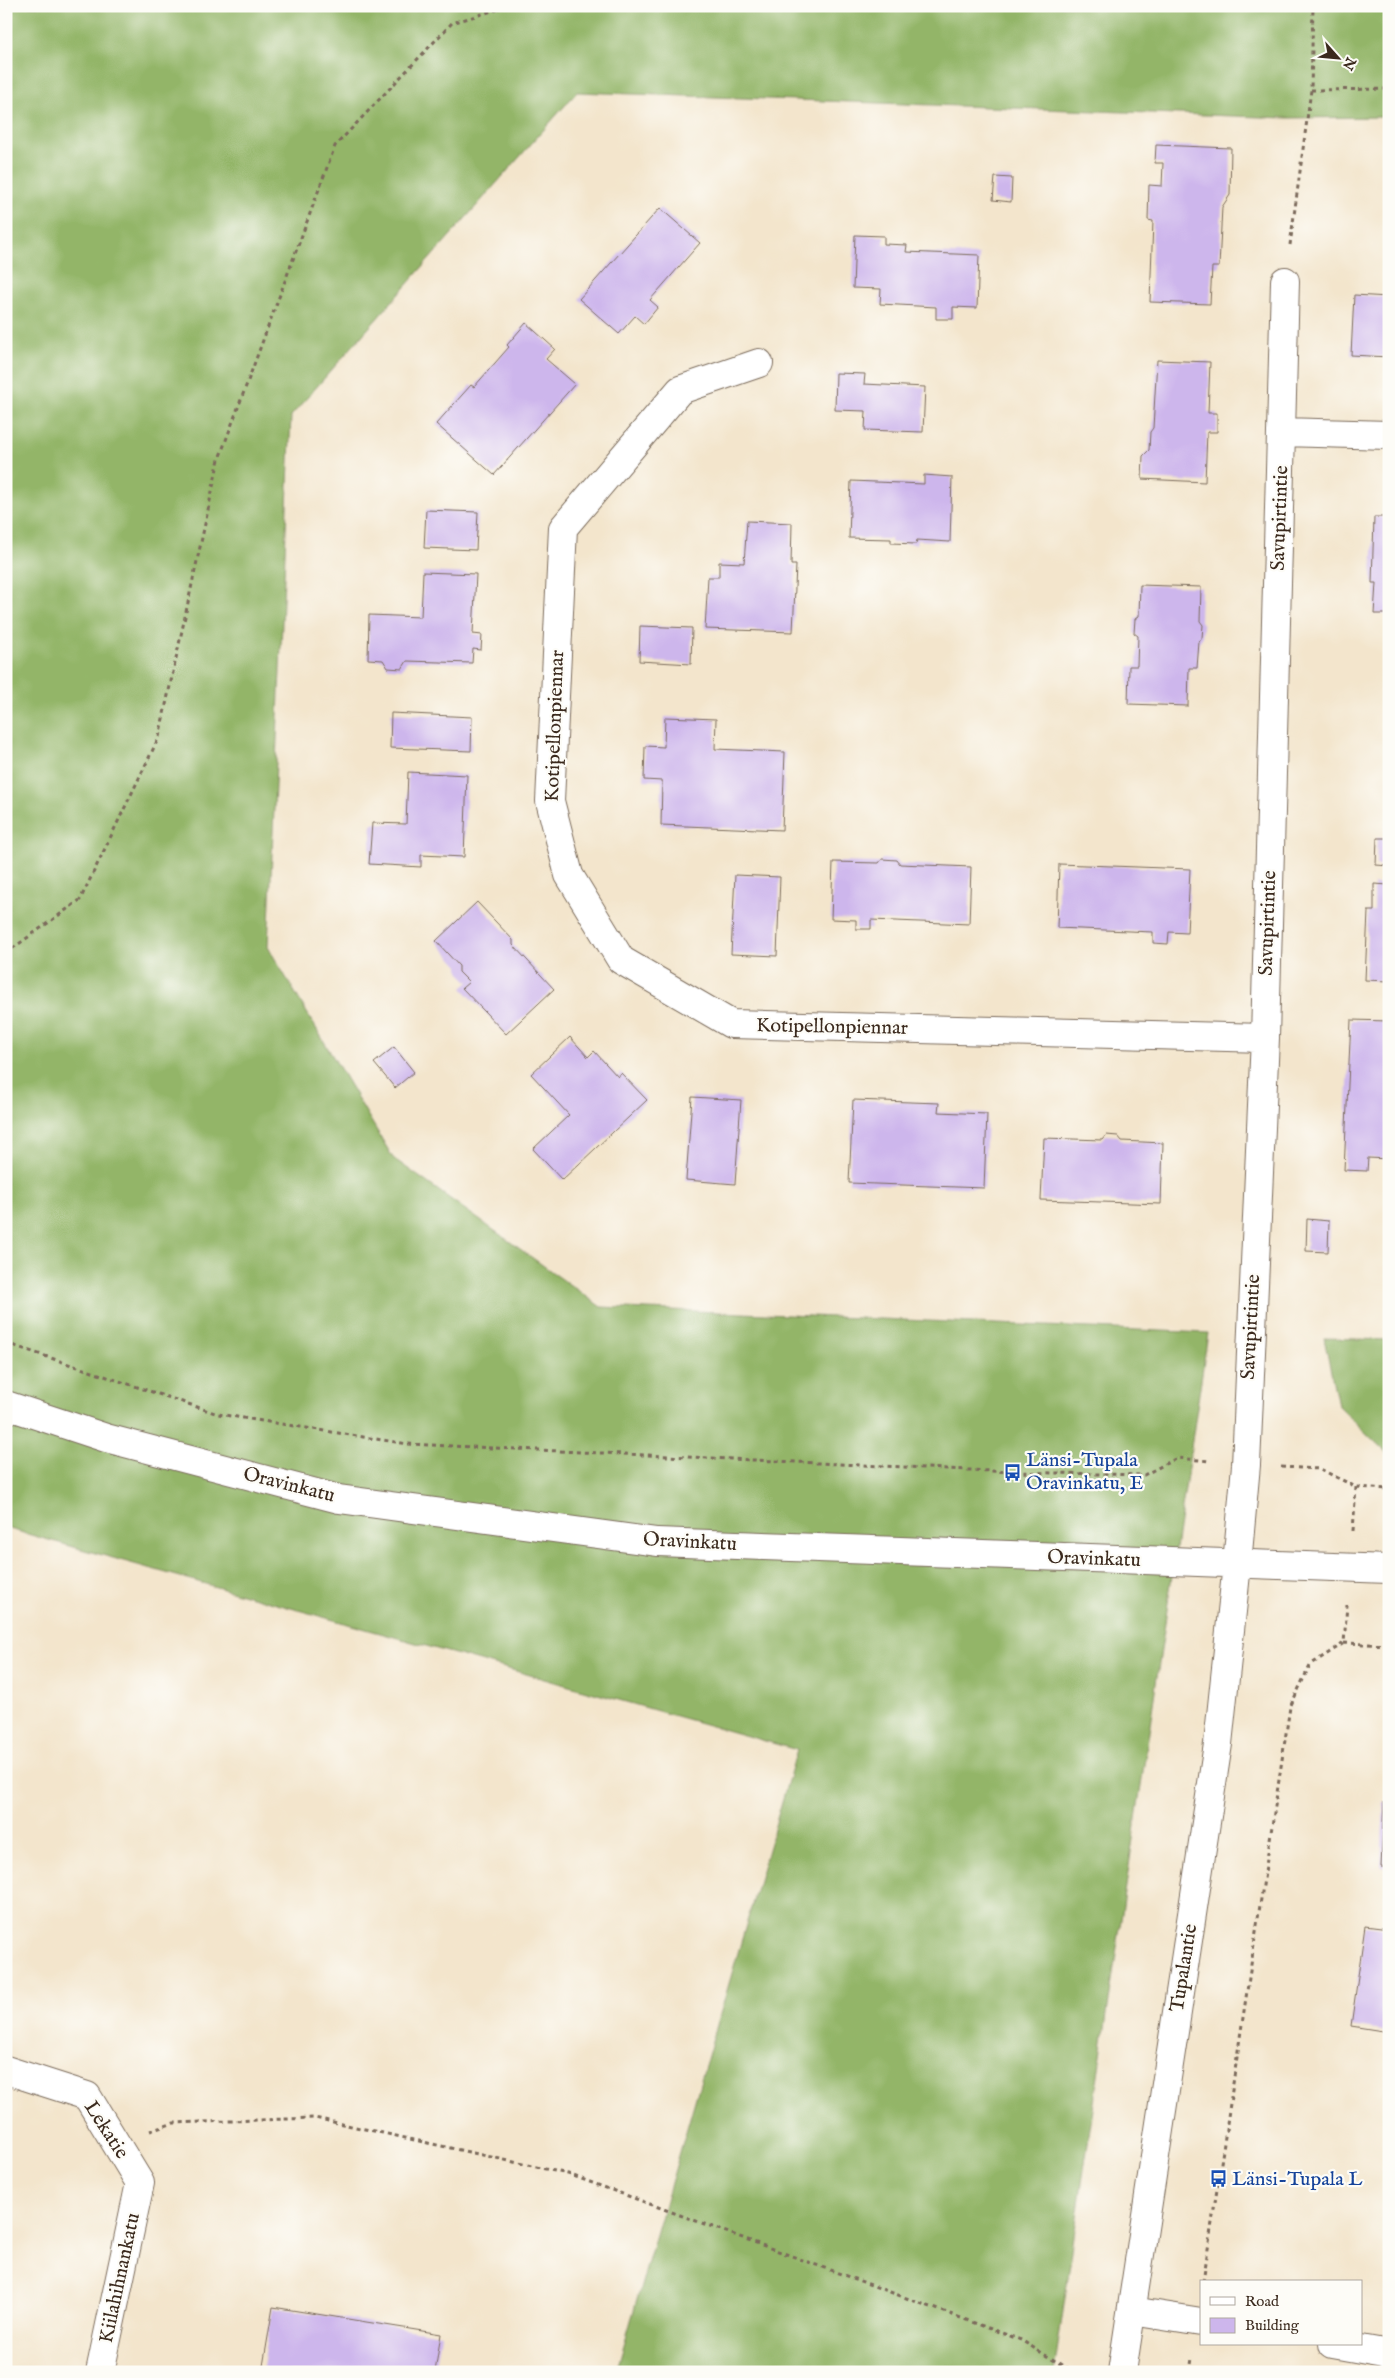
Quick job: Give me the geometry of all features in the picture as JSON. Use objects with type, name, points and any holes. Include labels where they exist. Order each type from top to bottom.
[{"type":"street","name":"Savupirtintie","points":[[1237,1564],[1246,1464],[1265,1038],[1285,281]]},
{"type":"street","name":"Kotipellonpiennar","points":[[760,364],[680,390],[562,528],[550,801],[569,875],[621,960],[731,1024],[1265,1038]]},
{"type":"street","points":[[1282,432],[1389,435]]},
{"type":"street","name":"Oravinkatu","points":[[6,1405],[106,1438],[339,1499],[658,1542],[1389,1569]]},
{"type":"street","name":"Tupalantie","points":[[1122,2372],[1218,1744],[1237,1564]]},
{"type":"street","name":"Lekatie","points":[[6,2070],[87,2096],[140,2184]]},
{"type":"street","name":"Kiilahihnankatu","points":[[100,2372],[140,2184]]},
{"type":"street","points":[[1132,2311],[1200,2322]]},
{"type":"street","points":[[1344,2346],[1389,2354]]},
{"type":"path","points":[[6,953],[80,900],[159,737],[219,459],[335,146],[452,23],[509,6]]},
{"type":"path","points":[[1285,281],[1311,90],[1313,6]]},
{"type":"path","points":[[1311,90],[1389,88]]},
{"type":"path","points":[[6,1343],[218,1414],[408,1444],[1012,1472],[1144,1476],[1177,1458],[1320,1469],[1356,1487],[1389,1489]]},
{"type":"path","points":[[1344,1643],[1356,1487]]},
{"type":"path","points":[[1203,2280],[1290,1708],[1310,1665],[1344,1643],[1389,1645]]},
{"type":"path","points":[[115,2143],[174,2123],[315,2118],[568,2174],[1021,2340],[1073,2372]]},
{"type":"green space","points":[[6,6],[1389,6],[1389,117],[1287,118],[577,92],[291,416],[268,947],[393,1158],[601,1307],[1208,1333],[1054,2372],[616,2372],[797,1750],[6,1528]]},
{"type":"green space","points":[[1324,1338],[1389,1340],[1389,1455],[1338,1406]]},
{"type":"building","points":[[1156,145],[1231,148],[1230,195],[1222,207],[1219,267],[1212,267],[1210,304],[1150,302],[1153,221],[1148,220],[1149,185],[1162,186],[1163,163],[1155,163]]},
{"type":"building","points":[[995,177],[1012,178],[1011,202],[993,200]]},
{"type":"building","points":[[660,208],[700,243],[650,300],[658,307],[644,324],[635,316],[619,334],[579,299]]},
{"type":"building","points":[[855,235],[884,236],[884,244],[907,245],[906,252],[979,255],[977,308],[953,307],[953,319],[936,319],[936,307],[880,304],[881,289],[853,288]]},
{"type":"building","points":[[1354,295],[1389,297],[1389,357],[1351,355]]},
{"type":"building","points":[[526,323],[555,349],[546,359],[575,384],[494,475],[436,424],[471,385],[474,387],[509,347],[507,345]]},
{"type":"building","points":[[1157,360],[1210,362],[1208,413],[1217,413],[1217,432],[1207,432],[1205,482],[1142,479],[1143,456],[1149,450],[1150,432],[1153,428]]},
{"type":"building","points":[[836,373],[865,374],[864,384],[925,387],[923,432],[865,430],[866,411],[835,410]]},
{"type":"building","points":[[924,475],[952,477],[950,542],[917,540],[916,544],[891,543],[891,539],[849,538],[851,481],[924,484]]},
{"type":"building","points":[[426,510],[478,512],[476,550],[424,548]]},
{"type":"building","points":[[1374,517],[1389,517],[1389,614],[1374,614],[1376,583],[1372,583]]},
{"type":"building","points":[[747,521],[792,523],[791,565],[796,565],[793,632],[705,629],[708,577],[719,577],[719,562],[744,563]]},
{"type":"building","points":[[423,572],[476,574],[473,634],[482,635],[481,650],[473,649],[472,663],[407,661],[402,669],[388,668],[383,660],[368,659],[369,615],[421,617]]},
{"type":"building","points":[[1140,585],[1201,587],[1200,621],[1203,625],[1202,638],[1199,642],[1197,668],[1189,668],[1188,706],[1128,704],[1129,666],[1137,666],[1138,636],[1134,633],[1135,619],[1139,616]]},
{"type":"building","points":[[640,626],[692,628],[691,664],[639,661]]},
{"type":"building","points":[[391,713],[472,717],[471,751],[390,748]]},
{"type":"building","points":[[665,717],[716,719],[715,749],[785,752],[782,830],[661,825],[662,781],[644,780],[645,746],[664,747]]},
{"type":"building","points":[[408,772],[467,775],[464,857],[421,855],[421,867],[369,864],[372,823],[406,824]]},
{"type":"building","points":[[1377,838],[1389,838],[1389,866],[1376,865]]},
{"type":"building","points":[[882,859],[897,860],[900,864],[971,867],[969,924],[871,920],[871,929],[856,929],[856,920],[831,919],[833,862],[879,863]]},
{"type":"building","points":[[1059,864],[1190,869],[1187,933],[1169,932],[1168,944],[1153,943],[1153,932],[1057,928]]},
{"type":"building","points":[[735,875],[780,877],[777,956],[731,954]]},
{"type":"building","points":[[1374,884],[1389,885],[1389,981],[1365,980],[1368,911],[1374,911]]},
{"type":"building","points":[[477,902],[513,940],[513,945],[554,989],[506,1034],[462,988],[469,982],[459,972],[459,966],[436,941]]},
{"type":"building","points":[[1351,1020],[1389,1021],[1389,1159],[1368,1158],[1367,1171],[1344,1170]]},
{"type":"building","points":[[570,1037],[588,1057],[594,1051],[618,1077],[621,1073],[647,1100],[562,1180],[533,1149],[569,1115],[531,1074]]},
{"type":"building","points":[[394,1047],[414,1072],[395,1088],[374,1063]]},
{"type":"building","points":[[692,1097],[741,1100],[735,1184],[686,1180]]},
{"type":"building","points":[[853,1100],[939,1103],[938,1112],[987,1114],[984,1188],[849,1183]]},
{"type":"building","points":[[1106,1135],[1118,1136],[1122,1141],[1163,1143],[1161,1204],[1041,1200],[1044,1138],[1102,1140]]},
{"type":"building","points":[[1307,1219],[1329,1221],[1328,1252],[1306,1251]]},
{"type":"building","points":[[1384,1802],[1389,1802],[1389,1868],[1381,1867]]},
{"type":"building","points":[[1365,1926],[1389,1929],[1389,2032],[1351,2026]]},
{"type":"building","points":[[273,2307],[441,2334],[435,2372],[262,2372]]},
{"type":"place","name":"Länsi-Tupala Oravinkatu, E","points":[[1012,1472]]},
{"type":"place","name":"Länsi-Tupala L","points":[[1218,2179]]}]
